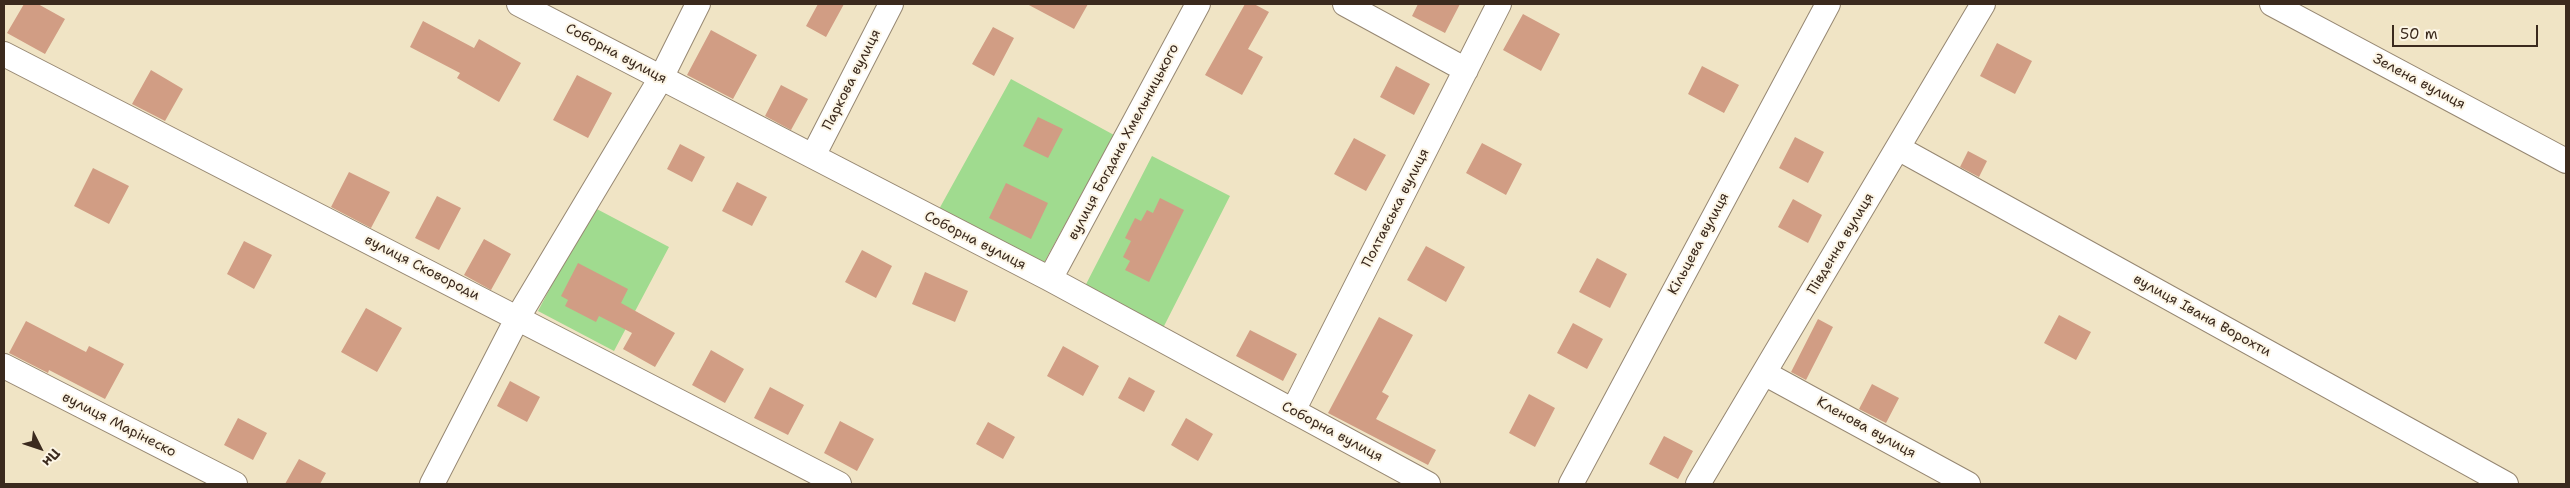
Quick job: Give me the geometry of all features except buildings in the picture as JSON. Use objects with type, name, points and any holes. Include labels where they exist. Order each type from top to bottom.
[{"type":"street","name":"Соборна вулиця","points":[[519,4],[1050,280],[1428,484]]},
{"type":"street","points":[[432,484],[518,317],[661,78],[698,4]]},
{"type":"street","name":"Паркова вулиця","points":[[813,156],[890,4]]},
{"type":"street","name":"вулиця Богдана Хмельницького","points":[[1050,280],[1198,4]]},
{"type":"street","points":[[1345,4],[1466,70]]},
{"type":"street","name":"Полтавська вулиця","points":[[1293,411],[1499,4]]},
{"type":"street","name":"Кільцева вулиця","points":[[1571,484],[1828,4]]},
{"type":"street","name":"Південна вулиця","points":[[1698,484],[1983,4]]},
{"type":"street","name":"Зелена вулиця","points":[[2272,4],[2566,161]]},
{"type":"street","name":"вулиця Сковороди","points":[[4,54],[518,317],[839,484]]},
{"type":"street","name":"вулиця Івана Ворохти","points":[[1898,148],[2506,484]]},
{"type":"street","name":"вулиця Марінеско","points":[[4,366],[235,484]]},
{"type":"street","name":"Кленова вулиця","points":[[1764,373],[1968,484]]},
{"type":"green space","points":[[1011,79],[1114,135],[1041,268],[938,211]]},
{"type":"green space","points":[[1152,156],[1230,196],[1161,332],[1082,292]]},
{"type":"green space","points":[[593,207],[669,247],[614,351],[538,311]]}]
